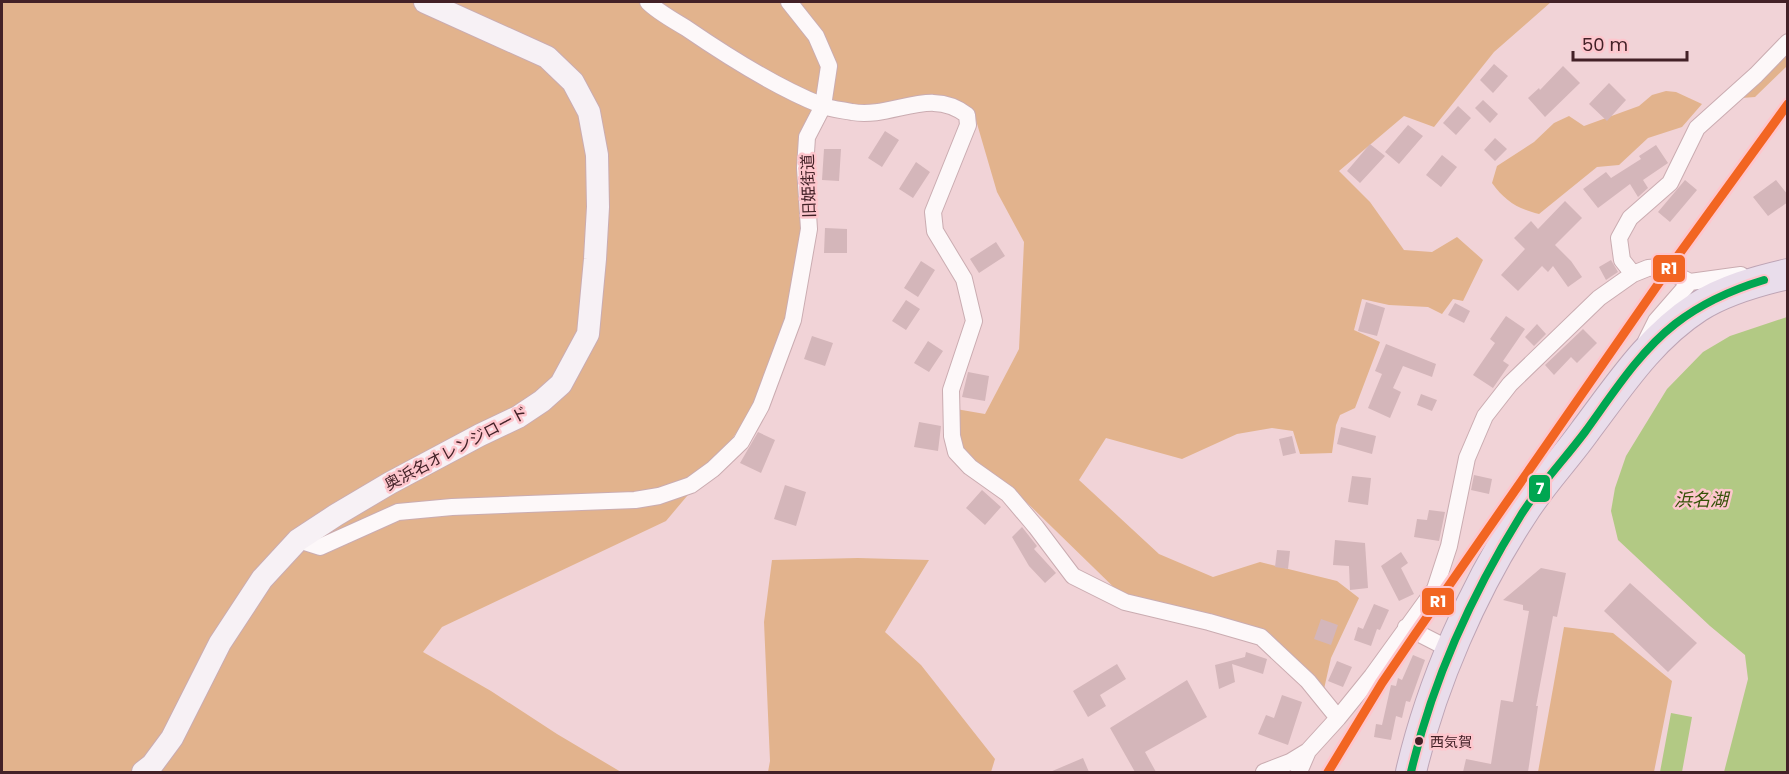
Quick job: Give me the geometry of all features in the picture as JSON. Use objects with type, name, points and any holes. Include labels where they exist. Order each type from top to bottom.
[{"type":"highway","points":[[1411,772],[1431,703],[1451,650],[1491,567],[1522,513],[1634,364],[1672,326],[1700,306],[1738,288],[1777,276]]},
{"type":"street","name":"奥浜名オレンジロード","points":[[143,772],[152,765],[172,738],[220,643],[262,579],[298,540],[381,488],[518,417],[542,401],[561,384],[588,334],[598,207],[597,155],[589,112],[573,82],[547,57],[425,2]]},
{"type":"street","points":[[648,2],[702,39],[823,106],[855,112],[873,112],[935,102],[949,104],[967,115],[969,125],[933,212],[935,231],[964,279],[974,321],[951,390],[952,436],[956,452],[970,467],[1008,494],[1073,576],[1125,602],[1261,637],[1308,681],[1338,718]]},
{"type":"street","name":"旧姫街道","points":[[298,540],[320,547],[398,512],[452,507],[625,500],[659,496],[691,485],[713,469],[741,442],[761,406],[793,320],[809,229],[805,168],[807,137],[823,106],[829,66],[816,36],[789,2]]},
{"type":"street","points":[[1633,274],[1622,260],[1619,238],[1630,218],[1670,183],[1697,128],[1756,75],[1788,42]]},
{"type":"street","points":[[1264,772],[1290,762],[1308,750],[1338,718],[1372,676],[1435,589],[1449,546],[1467,458],[1485,416],[1510,384],[1538,355],[1599,298],[1633,274],[1648,268],[1660,267],[1690,282],[1724,279],[1756,271],[1777,276]]},
{"type":"street","points":[[1634,364],[1656,321],[1690,282]]},
{"type":"street","points":[[1406,627],[1451,650]]},
{"type":"street","points":[[1299,772],[1308,750]]},
{"type":"shaded area","points":[[2,2],[1551,2],[1494,52],[1434,127],[1404,116],[1339,171],[1370,202],[1404,250],[1432,252],[1457,237],[1483,260],[1463,301],[1453,299],[1442,314],[1428,307],[1389,305],[1362,299],[1354,330],[1380,342],[1355,408],[1340,415],[1336,425],[1332,453],[1300,454],[1293,431],[1272,428],[1237,434],[1182,459],[1106,438],[1079,480],[1159,554],[1213,577],[1260,562],[1337,581],[1359,598],[1331,658],[1324,689],[1262,635],[1131,604],[1016,492],[956,452],[956,409],[985,414],[1019,349],[1024,242],[997,192],[973,110],[941,103],[823,106],[812,126],[797,299],[758,401],[719,458],[666,521],[442,627],[423,652],[491,691],[621,772],[2,772]]},
{"type":"shaded area","points":[[1787,42],[1787,66],[1755,97],[1728,99]]},
{"type":"shaded area","points":[[1666,91],[1676,92],[1702,104],[1682,127],[1648,138],[1619,165],[1597,167],[1539,214],[1512,203],[1492,183],[1497,166],[1534,142],[1554,123],[1569,116],[1584,126],[1639,106],[1652,95]]},
{"type":"shaded area","points":[[858,558],[929,560],[885,632],[921,665],[995,759],[991,772],[768,772],[770,761],[764,622],[772,560]]},
{"type":"shaded area","points":[[1564,627],[1613,633],[1672,681],[1654,772],[1538,772]]},
{"type":"water","name":"浜名湖","points":[[1787,317],[1787,772],[1724,772],[1748,679],[1745,655],[1710,626],[1618,540],[1611,511],[1615,488],[1626,456],[1667,389],[1703,352],[1730,336]]},
{"type":"water","points":[[1671,713],[1692,717],[1682,772],[1660,772]]},
{"type":"building","points":[[1494,64],[1508,76],[1493,93],[1480,80]]},
{"type":"building","points":[[1563,66],[1580,83],[1545,117],[1528,98],[1539,88],[1540,90]]},
{"type":"building","points":[[1609,83],[1626,100],[1607,121],[1589,104]]},
{"type":"building","points":[[1483,100],[1498,114],[1490,123],[1475,108]]},
{"type":"building","points":[[1458,106],[1471,118],[1456,135],[1443,123]]},
{"type":"building","points":[[1408,125],[1423,136],[1399,164],[1385,152]]},
{"type":"building","points":[[885,131],[899,140],[882,167],[868,158]]},
{"type":"building","points":[[1495,138],[1507,149],[1495,161],[1484,150]]},
{"type":"building","points":[[1370,144],[1385,156],[1360,183],[1347,171]]},
{"type":"building","points":[[1656,145],[1668,163],[1643,180],[1648,188],[1638,197],[1630,184],[1598,208],[1583,189],[1606,172],[1611,178],[1641,159],[1639,156]]},
{"type":"building","points":[[824,149],[841,149],[839,181],[822,180]]},
{"type":"building","points":[[1442,155],[1457,167],[1441,187],[1426,175]]},
{"type":"building","points":[[916,162],[930,172],[913,198],[899,189]]},
{"type":"building","points":[[1685,180],[1697,190],[1670,222],[1658,212]]},
{"type":"building","points":[[1776,180],[1788,195],[1788,202],[1768,216],[1753,197]]},
{"type":"building","points":[[1565,201],[1582,218],[1555,245],[1571,261],[1582,277],[1568,287],[1553,266],[1548,272],[1542,266],[1518,291],[1501,275],[1525,249],[1514,238],[1531,221],[1538,229]]},
{"type":"building","points":[[825,228],[847,229],[847,253],[824,253]]},
{"type":"building","points":[[996,242],[1005,256],[979,273],[970,259]]},
{"type":"building","points":[[1611,260],[1618,272],[1606,280],[1599,267]]},
{"type":"building","points":[[921,261],[935,270],[918,297],[904,288]]},
{"type":"building","points":[[906,300],[920,309],[906,330],[892,321]]},
{"type":"building","points":[[1366,302],[1385,308],[1377,336],[1358,331]]},
{"type":"building","points":[[1455,303],[1470,311],[1464,323],[1448,315]]},
{"type":"building","points":[[1506,316],[1525,329],[1503,361],[1509,365],[1493,388],[1473,375],[1495,343],[1490,339]]},
{"type":"building","points":[[1537,324],[1546,334],[1534,346],[1525,337]]},
{"type":"building","points":[[1583,329],[1597,343],[1577,363],[1571,357],[1554,375],[1545,365]]},
{"type":"building","points":[[812,336],[833,343],[825,366],[804,359]]},
{"type":"building","points":[[928,341],[943,351],[929,372],[914,363]]},
{"type":"building","points":[[1386,344],[1436,364],[1432,377],[1403,366],[1393,388],[1401,392],[1390,418],[1368,408],[1382,374],[1375,371]]},
{"type":"building","points":[[968,372],[989,376],[985,401],[962,397]]},
{"type":"building","points":[[1421,394],[1437,400],[1432,411],[1417,405]]},
{"type":"building","points":[[919,422],[941,426],[938,451],[914,447]]},
{"type":"building","points":[[1341,427],[1376,436],[1372,454],[1337,444]]},
{"type":"building","points":[[758,432],[775,440],[761,473],[740,463]]},
{"type":"building","points":[[1292,436],[1296,453],[1283,456],[1279,439]]},
{"type":"building","points":[[1474,475],[1492,479],[1489,494],[1471,490]]},
{"type":"building","points":[[1352,476],[1371,478],[1368,505],[1348,502]]},
{"type":"building","points":[[785,485],[806,492],[796,526],[774,519]]},
{"type":"building","points":[[982,490],[1001,507],[985,525],[966,508]]},
{"type":"building","points":[[1429,510],[1445,512],[1439,541],[1414,537],[1417,519],[1427,520]]},
{"type":"building","points":[[1022,527],[1037,546],[1034,549],[1056,573],[1045,583],[1029,566],[1012,537]]},
{"type":"building","points":[[1335,540],[1365,543],[1368,588],[1350,590],[1349,566],[1333,565]]},
{"type":"building","points":[[1277,550],[1290,551],[1288,569],[1275,567]]},
{"type":"building","points":[[1401,552],[1408,563],[1401,568],[1414,594],[1399,601],[1381,566]]},
{"type":"building","points":[[1541,568],[1566,573],[1557,617],[1553,616],[1536,706],[1538,706],[1528,772],[1463,772],[1466,759],[1491,764],[1501,700],[1513,702],[1529,611],[1523,610],[1523,605],[1503,600]]},
{"type":"building","points":[[1630,583],[1697,643],[1668,672],[1604,611]]},
{"type":"building","points":[[1374,604],[1389,610],[1380,630],[1377,629],[1371,646],[1354,640],[1358,627],[1363,629]]},
{"type":"building","points":[[1321,619],[1338,625],[1331,645],[1314,639]]},
{"type":"building","points":[[1246,652],[1267,659],[1263,674],[1232,664],[1235,682],[1219,689],[1215,665],[1245,657]]},
{"type":"building","points":[[1413,655],[1425,660],[1410,702],[1406,701],[1402,718],[1396,716],[1391,740],[1374,737],[1376,724],[1382,725],[1391,685],[1396,686],[1398,678],[1402,680]]},
{"type":"building","points":[[1337,661],[1352,667],[1343,687],[1328,681]]},
{"type":"building","points":[[1117,664],[1126,679],[1100,695],[1106,706],[1088,717],[1073,691]]},
{"type":"building","points":[[1187,680],[1207,717],[1145,752],[1156,772],[1135,772],[1110,728]]},
{"type":"building","points":[[1282,695],[1302,702],[1288,745],[1258,734],[1266,715],[1274,718]]},
{"type":"building","points":[[1083,758],[1089,772],[1050,772]]},
{"type":"transit line","name":"R1","points":[[1328,772],[1382,683],[1416,633],[1677,257],[1788,104]]},
{"type":"transit line","name":"7","points":[[1411,772],[1430,705],[1456,639],[1486,576],[1528,504],[1585,432],[1626,375],[1662,335],[1685,316],[1706,303],[1764,280]]},
{"type":"place","name":"西気賀","points":[[1419,741]]}]
